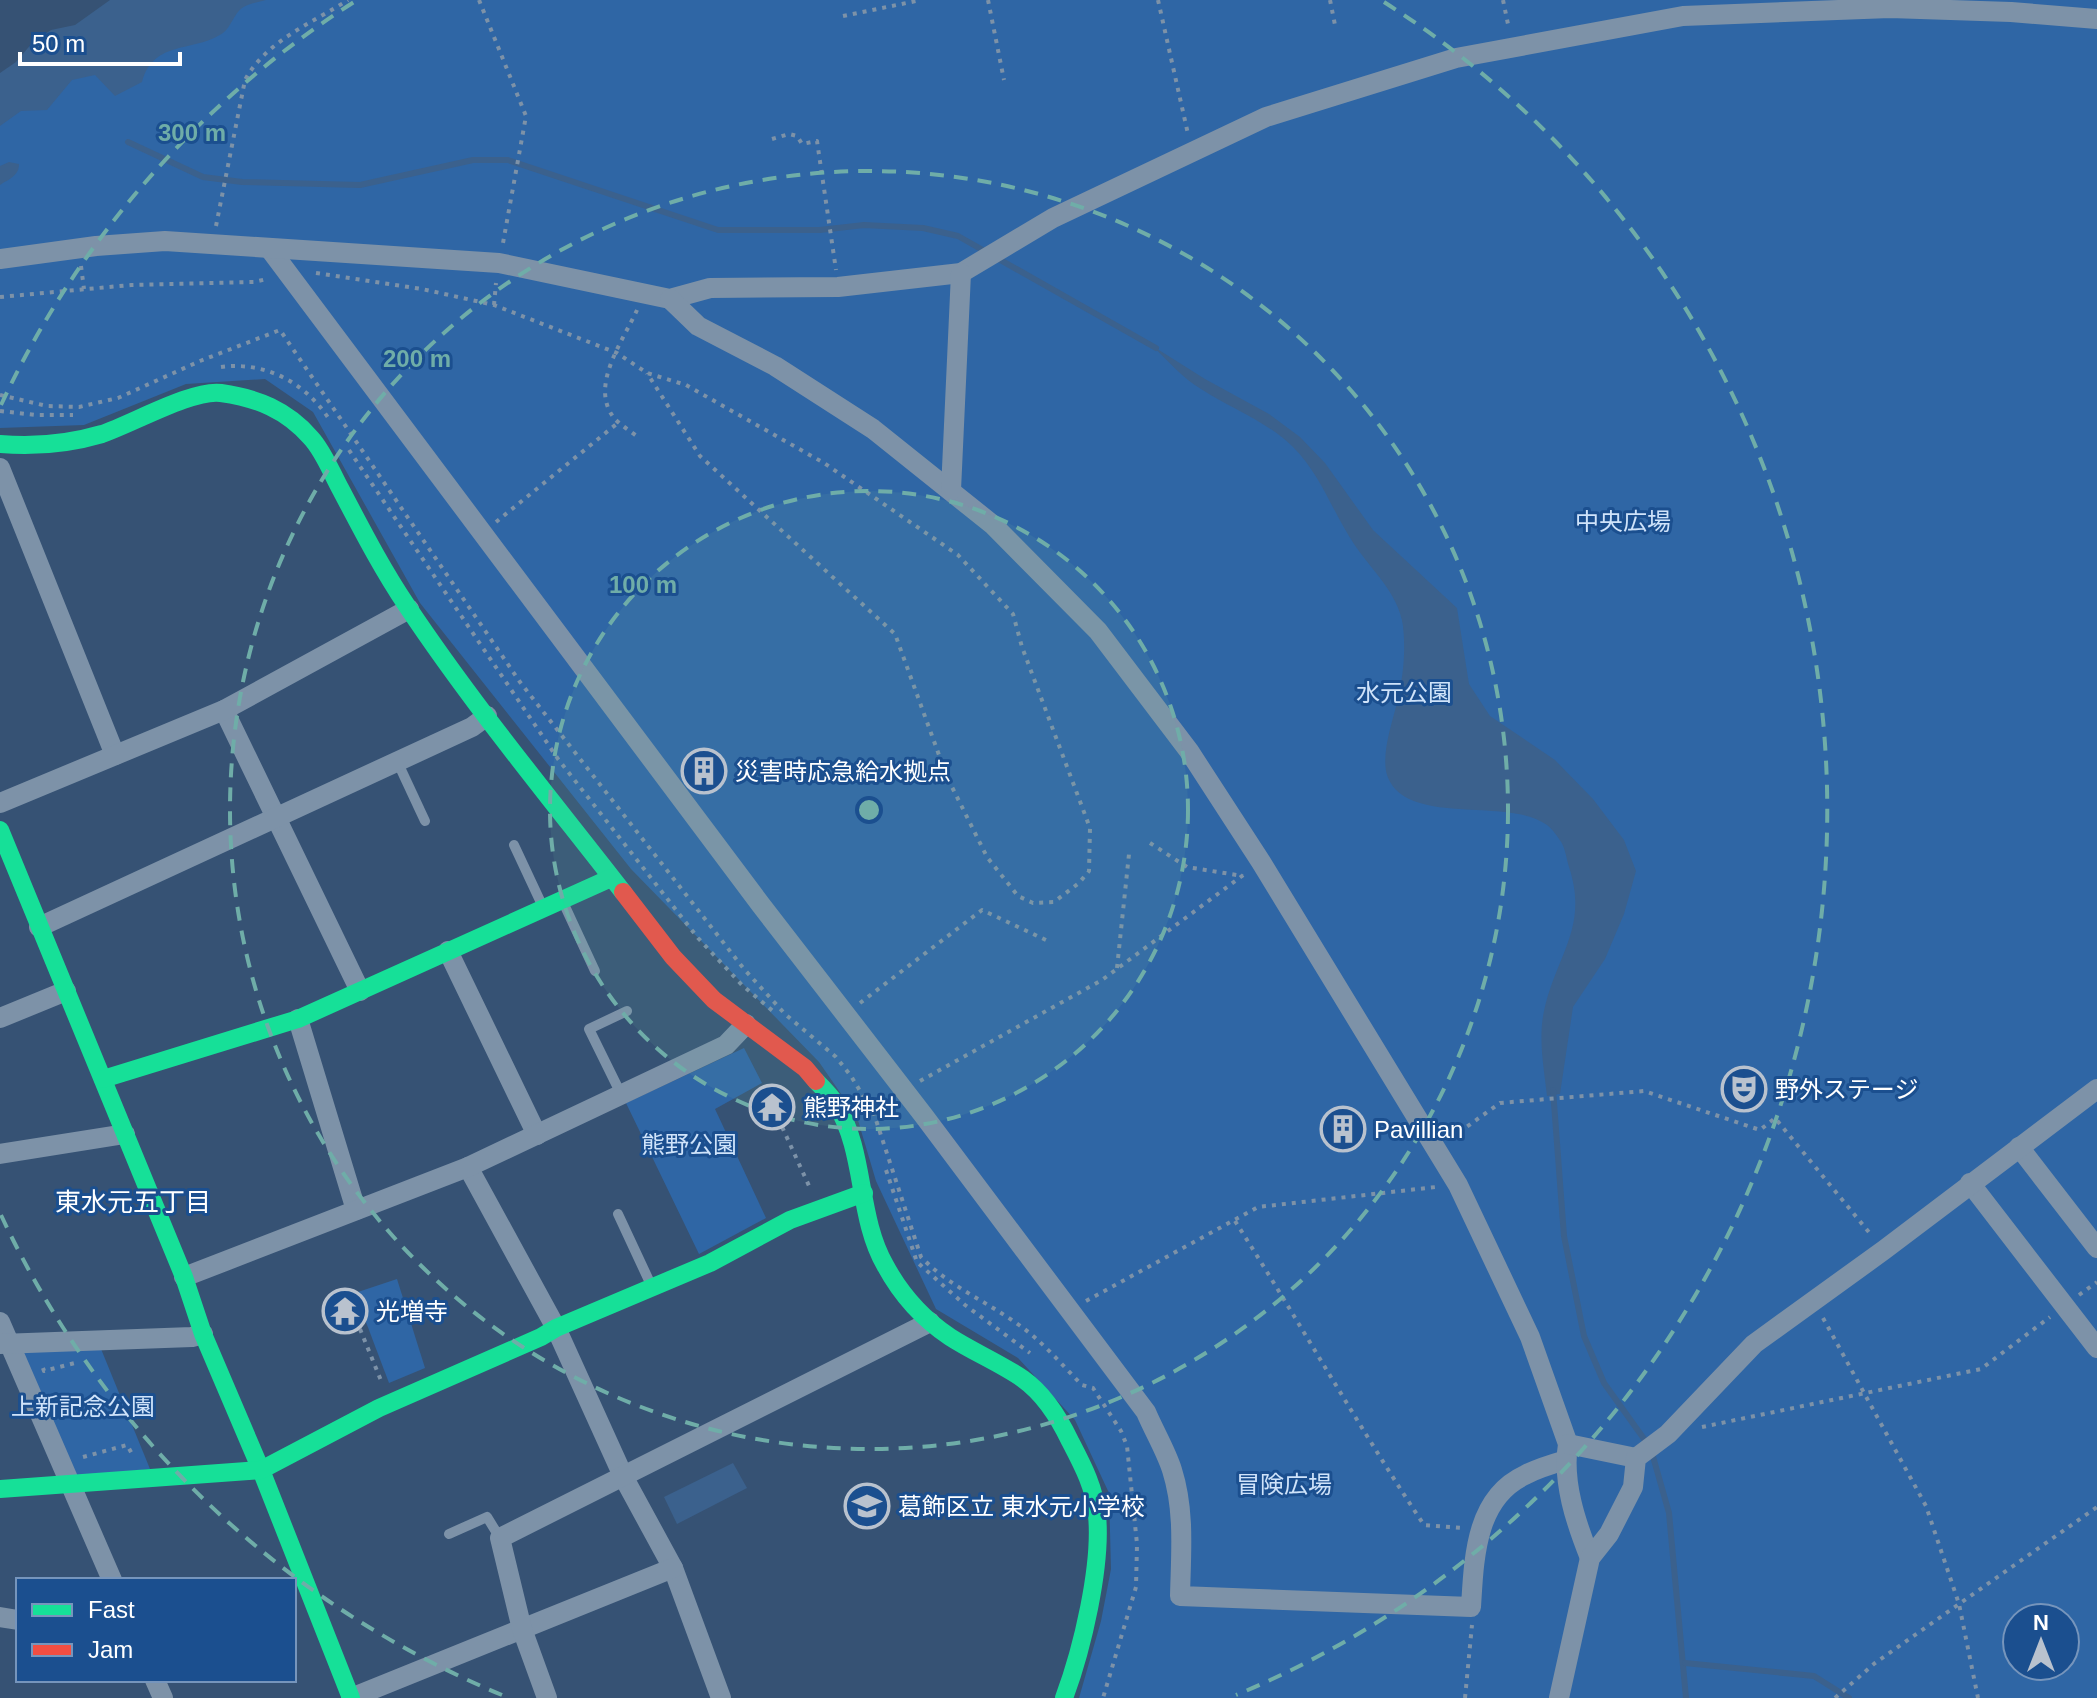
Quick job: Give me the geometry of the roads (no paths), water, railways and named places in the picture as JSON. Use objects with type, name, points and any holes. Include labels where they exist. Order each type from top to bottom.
[{"type":"street","points":[[0,259],[165,241],[499,263],[670,299],[710,288],[838,287],[961,273],[1053,218],[1266,117],[1456,58],[1683,16],[1968,5],[2097,19]]},
{"type":"street","points":[[269,248],[1146,1412],[1171,1466],[1178,1492],[1182,1528],[1180,1596],[1471,1607],[1480,1529],[1492,1502],[1505,1487],[1567,1452],[1639,1456],[1664,1438],[1754,1344],[2097,1089]]},
{"type":"street","points":[[951,490],[961,273]]},
{"type":"street","points":[[670,299],[698,326],[775,366],[873,429],[993,525],[1098,631],[1189,751],[1261,862],[1458,1185],[1530,1337],[1567,1452],[1576,1524],[1590,1558]]},
{"type":"street","points":[[115,755],[1,455],[82,441],[201,394],[218,392],[263,402],[283,412],[313,439],[383,569],[409,609],[611,878],[693,980],[714,1000],[805,1068],[836,1104],[852,1137],[871,1232],[884,1264],[901,1290],[930,1322],[950,1337],[1024,1380],[1044,1399],[1062,1425],[1087,1474],[1097,1513],[1097,1562],[1074,1672],[1064,1698]]},
{"type":"street","points":[[0,803],[224,710],[409,609]]},
{"type":"street","points":[[224,710],[360,991]]},
{"type":"street","points":[[39,927],[472,727],[487,716]]},
{"type":"street","points":[[0,830],[184,1277],[203,1334],[261,1470],[351,1698],[673,1568]]},
{"type":"street","points":[[103,1079],[298,1019],[611,878]]},
{"type":"street","points":[[448,951],[537,1135]]},
{"type":"street","points":[[0,1018],[66,991]]},
{"type":"street","points":[[298,1019],[356,1210]]},
{"type":"street","points":[[184,1277],[468,1167],[726,1045],[746,1024]]},
{"type":"street","points":[[0,1154],[125,1134]]},
{"type":"street","points":[[2019,1147],[2097,1248]]},
{"type":"street","points":[[468,1167],[556,1328],[624,1478],[673,1568],[721,1698]]},
{"type":"street","points":[[1970,1183],[2097,1348]]},
{"type":"street","points":[[0,1489],[261,1470],[391,1403],[710,1263],[790,1220],[864,1193]]},
{"type":"street","points":[[0,1322],[5,1344],[111,1578]]},
{"type":"street","points":[[547,1698],[522,1629],[500,1538],[930,1322]]},
{"type":"street","points":[[5,1344],[192,1337],[203,1334]]},
{"type":"street","points":[[1559,1698],[1590,1558],[1609,1534],[1633,1487],[1639,1456]]},
{"type":"lane","points":[[397,761],[425,821]]},
{"type":"lane","points":[[514,845],[544,908]]},
{"type":"lane","points":[[563,900],[595,971]]},
{"type":"lane","points":[[621,1094],[589,1029],[627,1011]]},
{"type":"lane","points":[[618,1214],[652,1289]]},
{"type":"lane","points":[[449,1534],[487,1517],[500,1538]]},
{"type":"waterway","points":[[128,142],[203,177],[242,182],[360,185],[473,160],[508,160],[718,230],[820,230],[864,225],[923,228],[958,236],[1156,348]]},
{"type":"waterway","points":[[1553,1090],[1564,1236],[1584,1336],[1604,1383],[1647,1443]]},
{"type":"waterway","points":[[1652,1453],[1669,1513],[1686,1698]]},
{"type":"waterway","points":[[1685,1663],[1814,1676],[1849,1698]]},
{"type":"place","name":"災害時応急給水拠点","points":[[704,771]]},
{"type":"place","name":"野外ステージ","points":[[1744,1089]]},
{"type":"place","name":"熊野神社","points":[[772,1107]]},
{"type":"place","name":"Pavillian","points":[[1343,1129]]},
{"type":"place","name":"光増寺","points":[[345,1311]]},
{"type":"place","name":"葛飾区立 東水元小学校","points":[[867,1506]]},
{"type":"district","name":"東水元五丁目","points":[[133,1202]]},
{"type":"park label","name":"中央広場","points":[[1623,521]]},
{"type":"park label","name":"水元公園","points":[[1404,692]]},
{"type":"park label","name":"熊野公園","points":[[689,1144]]},
{"type":"park label","name":"上新記念公園","points":[[83,1406]]},
{"type":"park label","name":"冒険広場","points":[[1284,1484]]}]
